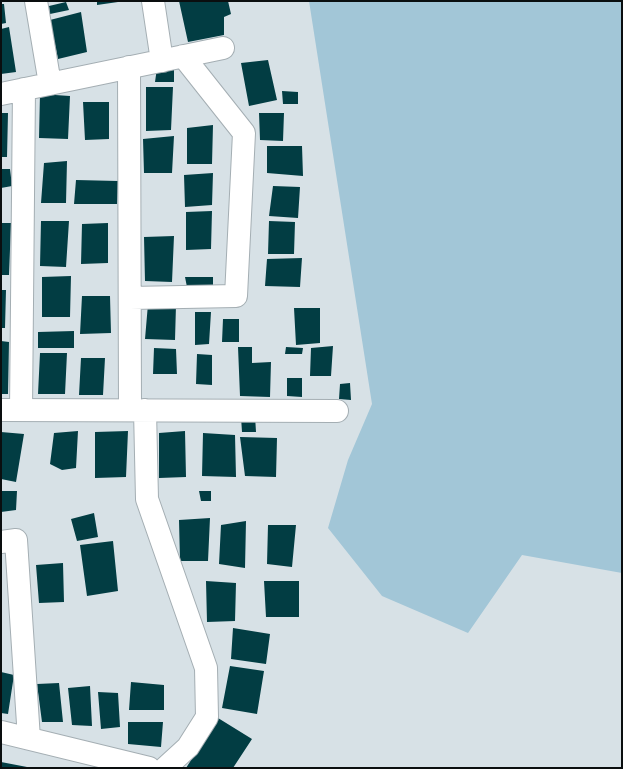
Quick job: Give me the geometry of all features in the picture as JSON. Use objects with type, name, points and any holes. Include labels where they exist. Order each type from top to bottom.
[{"type":"street","points":[[36,1],[50,84]]},
{"type":"street","points":[[153,1],[162,61]]},
{"type":"street","points":[[1,94],[224,48]]},
{"type":"street","points":[[130,298],[236,296],[244,133],[183,56]]},
{"type":"street","points":[[129,67],[130,298],[137,410],[147,499],[206,668],[207,717],[188,747],[165,768]]},
{"type":"street","points":[[24,89],[11,410],[337,411]]},
{"type":"street","points":[[1,542],[16,540],[29,739]]},
{"type":"street","points":[[1,732],[149,768]]},
{"type":"shaded area","points":[[309,1],[622,1],[622,573],[522,555],[468,633],[382,596],[328,528],[348,460],[372,404]]},
{"type":"building","points":[[97,1],[118,1],[118,2],[97,5]]},
{"type":"building","points":[[179,1],[228,1],[231,14],[224,17],[224,35],[188,42]]},
{"type":"building","points":[[66,2],[69,10],[50,14],[49,6]]},
{"type":"building","points":[[1,4],[4,4],[6,23],[1,24]]},
{"type":"building","points":[[81,12],[87,52],[58,59],[50,20]]},
{"type":"building","points":[[9,27],[16,72],[1,74],[1,29]]},
{"type":"building","points":[[268,60],[277,100],[249,106],[241,63]]},
{"type":"building","points":[[157,68],[174,68],[174,82],[155,82]]},
{"type":"building","points":[[146,87],[173,87],[171,130],[146,131]]},
{"type":"building","points":[[282,91],[298,92],[298,104],[283,104]]},
{"type":"building","points":[[40,94],[70,96],[68,139],[39,138]]},
{"type":"building","points":[[83,102],[109,102],[109,139],[85,140]]},
{"type":"building","points":[[1,113],[8,113],[7,157],[1,157]]},
{"type":"building","points":[[259,113],[284,113],[283,141],[260,140]]},
{"type":"building","points":[[213,125],[212,164],[187,164],[187,128]]},
{"type":"building","points":[[174,136],[172,173],[144,173],[143,139]]},
{"type":"building","points":[[267,146],[302,146],[303,176],[267,173]]},
{"type":"building","points":[[67,161],[66,203],[41,203],[44,163]]},
{"type":"building","points":[[1,169],[10,169],[12,186],[1,188]]},
{"type":"building","points":[[213,173],[212,205],[185,207],[184,175]]},
{"type":"building","points":[[76,180],[118,181],[117,204],[74,204]]},
{"type":"building","points":[[273,186],[300,187],[298,218],[269,216]]},
{"type":"building","points":[[212,211],[211,249],[186,250],[186,212]]},
{"type":"building","points":[[41,221],[69,221],[66,267],[40,266]]},
{"type":"building","points":[[269,221],[295,222],[294,254],[268,254]]},
{"type":"building","points":[[1,223],[11,223],[9,275],[1,275]]},
{"type":"building","points":[[108,223],[108,263],[81,264],[82,224]]},
{"type":"building","points":[[174,236],[172,282],[145,281],[144,237]]},
{"type":"building","points":[[302,258],[300,287],[265,286],[267,259]]},
{"type":"building","points":[[71,276],[70,317],[42,317],[42,277]]},
{"type":"building","points":[[185,277],[213,277],[213,286],[187,287]]},
{"type":"building","points":[[1,290],[6,290],[5,328],[1,328]]},
{"type":"building","points":[[82,296],[110,296],[111,333],[80,334]]},
{"type":"building","points":[[148,304],[176,305],[175,340],[145,339]]},
{"type":"building","points":[[294,308],[320,308],[320,343],[296,345]]},
{"type":"building","points":[[195,312],[211,312],[209,344],[195,345]]},
{"type":"building","points":[[223,319],[239,319],[239,342],[222,342]]},
{"type":"building","points":[[74,331],[74,348],[38,348],[38,332]]},
{"type":"building","points":[[1,341],[9,342],[8,394],[1,394]]},
{"type":"building","points":[[333,346],[331,376],[310,376],[311,348]]},
{"type":"building","points":[[238,347],[252,347],[252,363],[271,362],[270,397],[240,396]]},
{"type":"building","points":[[286,347],[303,348],[302,354],[285,354]]},
{"type":"building","points":[[154,348],[176,349],[177,374],[153,374]]},
{"type":"building","points":[[40,353],[67,353],[65,394],[38,394]]},
{"type":"building","points":[[197,354],[212,355],[212,385],[196,384]]},
{"type":"building","points":[[81,358],[105,358],[103,395],[79,395]]},
{"type":"building","points":[[287,378],[302,378],[302,397],[287,396]]},
{"type":"building","points":[[350,383],[351,400],[339,399],[340,384]]},
{"type":"building","points":[[255,416],[256,432],[242,432],[241,417]]},
{"type":"building","points":[[78,431],[76,468],[62,470],[50,464],[54,433]]},
{"type":"building","points":[[128,431],[126,477],[95,478],[95,432]]},
{"type":"building","points":[[185,431],[186,477],[159,478],[159,433]]},
{"type":"building","points":[[1,432],[24,434],[16,482],[1,479]]},
{"type":"building","points":[[203,433],[235,435],[236,477],[202,476]]},
{"type":"building","points":[[240,437],[277,438],[276,477],[245,476]]},
{"type":"building","points":[[1,491],[17,491],[16,510],[1,512]]},
{"type":"building","points":[[199,491],[211,491],[211,501],[201,501]]},
{"type":"building","points":[[94,513],[98,537],[77,541],[71,519]]},
{"type":"building","points":[[210,518],[208,561],[180,561],[179,520]]},
{"type":"building","points":[[246,521],[245,568],[219,564],[221,525]]},
{"type":"building","points":[[268,525],[296,525],[292,567],[267,564]]},
{"type":"building","points":[[113,541],[118,591],[87,596],[80,545]]},
{"type":"building","points":[[63,563],[64,602],[39,603],[36,565]]},
{"type":"building","points":[[206,581],[236,583],[235,621],[207,622]]},
{"type":"building","points":[[264,581],[299,581],[299,617],[266,617]]},
{"type":"building","points":[[233,628],[270,634],[266,664],[231,659]]},
{"type":"building","points":[[230,666],[264,671],[257,714],[222,708]]},
{"type":"building","points":[[1,672],[14,675],[8,714],[1,713]]},
{"type":"building","points":[[131,682],[164,685],[164,710],[129,710]]},
{"type":"building","points":[[59,683],[63,722],[42,722],[37,684]]},
{"type":"building","points":[[90,686],[92,726],[72,725],[68,688]]},
{"type":"building","points":[[98,692],[118,693],[120,727],[101,729]]},
{"type":"building","points":[[218,718],[252,739],[233,768],[186,768]]},
{"type":"building","points":[[128,722],[163,722],[161,747],[128,744]]},
{"type":"building","points":[[1,762],[27,767],[27,768],[1,768]]}]
